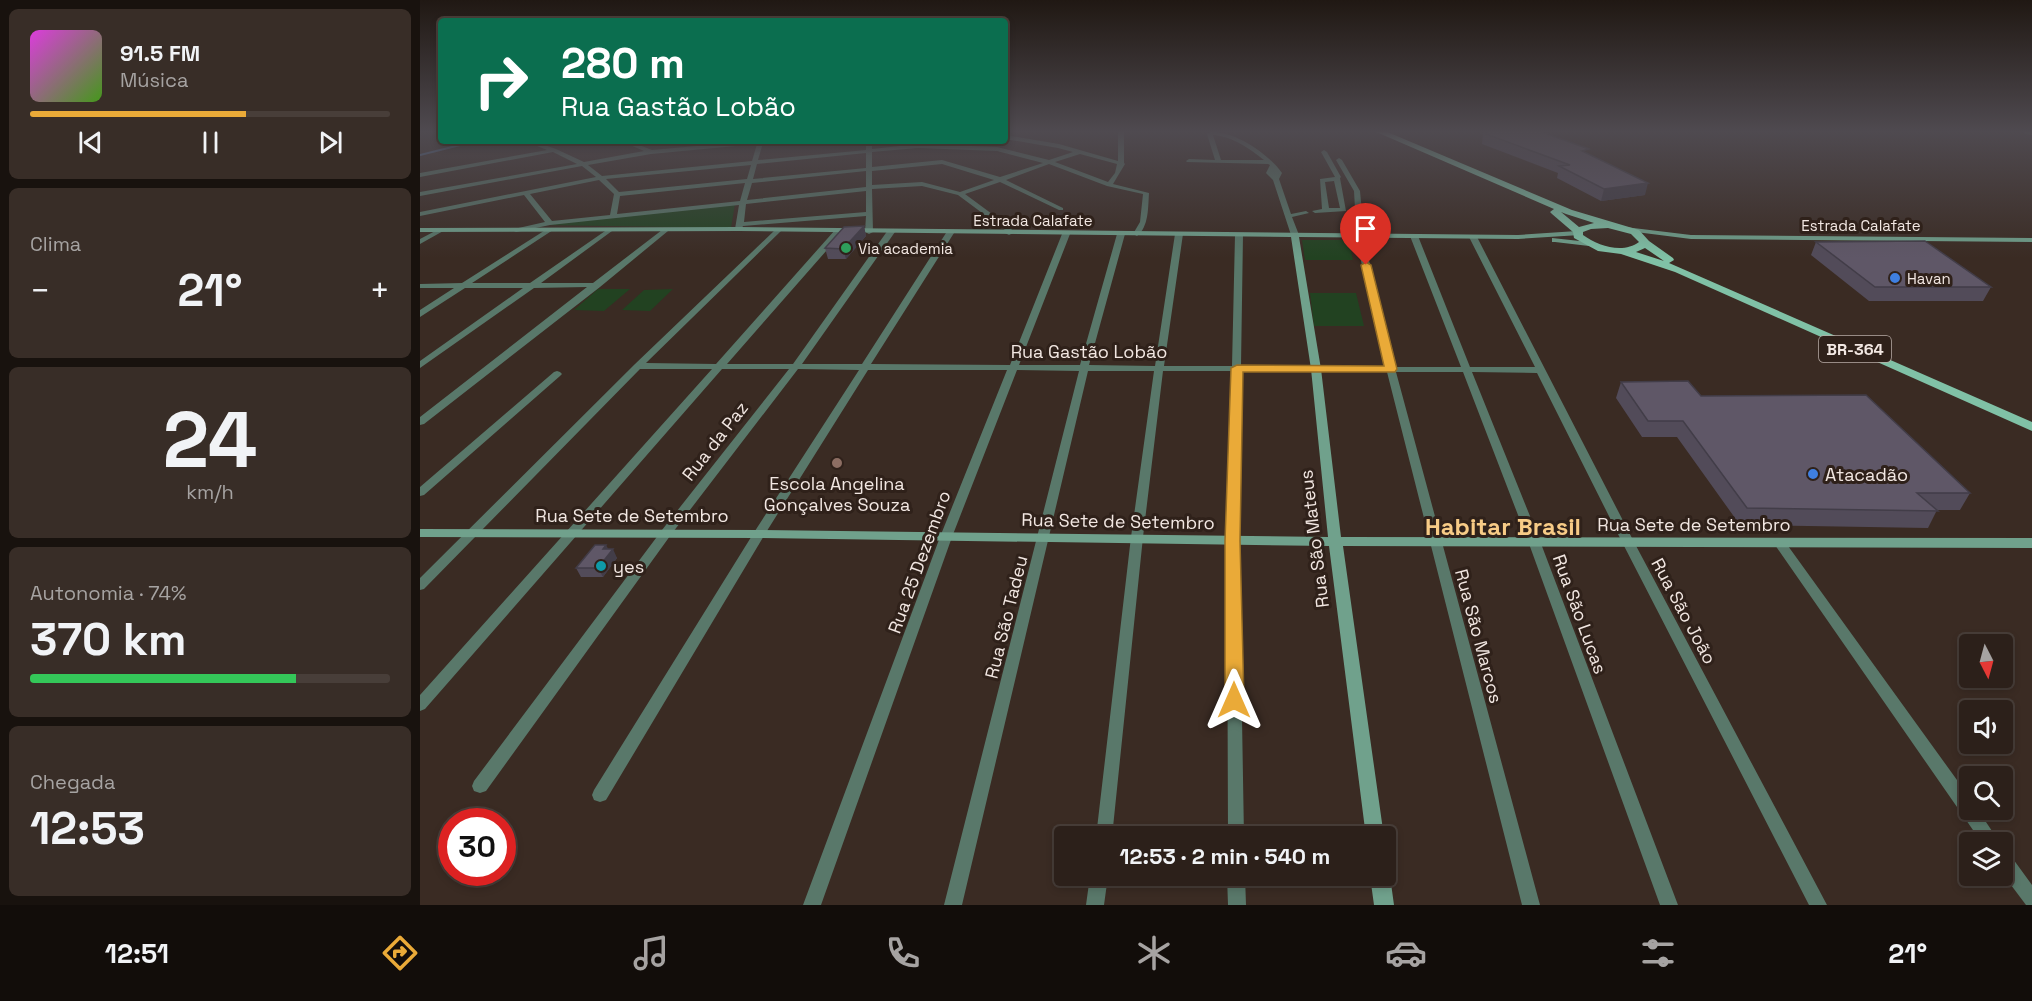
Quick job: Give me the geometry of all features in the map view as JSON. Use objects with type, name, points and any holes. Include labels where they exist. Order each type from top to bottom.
[{"type":"main road","points":[[1465,173],[1556,213],[1589,244]]},
{"type":"main road","name":"BR-364","points":[[1478,173],[1569,212],[1640,234],[1645,242],[1661,256],[1681,269],[2032,427]]},
{"type":"main road","points":[[1578,232],[1589,226],[1623,228]]},
{"type":"main road","name":"BR-364","points":[[1618,250],[1636,249],[1645,242]]},
{"type":"main road","name":"BR-364","points":[[1589,244],[1618,250],[1681,269],[2032,417]]},
{"type":"street","points":[[420,176],[433,173]]},
{"type":"street","points":[[420,194],[527,173]]},
{"type":"street","points":[[597,173],[617,194]]},
{"type":"street","points":[[420,214],[602,177],[636,173]]},
{"type":"street","points":[[751,173],[739,227],[870,214]]},
{"type":"street","points":[[617,194],[818,173]]},
{"type":"street","points":[[869,232],[870,173]]},
{"type":"street","points":[[979,173],[1002,180],[1060,209]]},
{"type":"street","points":[[962,194],[1019,173]]},
{"type":"street","points":[[1078,173],[1109,185],[1146,193],[1143,222],[1137,234]]},
{"type":"street","points":[[1109,185],[1118,173]]},
{"type":"street","points":[[1269,173],[1276,179],[1295,235]]},
{"type":"street","points":[[1315,211],[1344,210],[1338,181],[1334,173]]},
{"type":"street","points":[[1347,173],[1357,191],[1360,236]]},
{"type":"street","points":[[429,174],[438,191]]},
{"type":"street","points":[[1326,210],[1323,180],[1335,176]]},
{"type":"street","points":[[420,314],[550,226],[613,217],[922,184],[962,194],[1009,228],[1009,233]]},
{"type":"street","points":[[525,193],[550,226]]},
{"type":"street","points":[[613,217],[617,194]]},
{"type":"street","points":[[1288,216],[1305,213]]},
{"type":"street","name":"Estrada Calafate","points":[[420,230],[516,230],[550,226],[664,231],[739,227],[777,231],[838,232],[1473,237],[1518,237],[1578,232]]},
{"type":"street","name":"Estrada Calafate","points":[[1623,228],[1691,237]]},
{"type":"street","points":[[420,242],[441,230]]},
{"type":"street","points":[[420,365],[610,230]]},
{"type":"street","points":[[420,422],[664,231]]},
{"type":"street","points":[[420,586],[638,366],[777,231]]},
{"type":"street","points":[[420,705],[838,232]]},
{"type":"street","name":"Rua da Paz","points":[[480,786],[666,533],[796,366],[891,232]]},
{"type":"street","points":[[600,795],[759,534],[950,233]]},
{"type":"street","name":"Rua 25 Dezembro","points":[[812,905],[946,537],[1066,234]]},
{"type":"street","name":"Rua São Tadeu","points":[[953,905],[1084,368],[1120,234]]},
{"type":"street","points":[[1106,826],[1118,738],[1137,540],[1158,368],[1179,234]]},
{"type":"street","points":[[1236,826],[1233,541],[1239,235]]},
{"type":"street","name":"Rua São Mateus","points":[[1295,235],[1316,369],[1335,540],[1374,826]]},
{"type":"street","name":"Rua São Marcos","points":[[1360,236],[1391,369],[1531,905]]},
{"type":"street","name":"Rua São Lucas","points":[[1414,236],[1534,541],[1669,905]]},
{"type":"street","name":"Rua São João","points":[[1473,237],[1628,543],[1818,905]]},
{"type":"street","name":"Estrada Calafate","points":[[1518,237],[1589,244]]},
{"type":"street","name":"Estrada Calafate","points":[[1645,242],[1691,237],[2032,240]]},
{"type":"street","points":[[420,286],[597,285]]},
{"type":"street","name":"Rua Gastão Lobão","points":[[638,366],[1540,370]]},
{"type":"street","points":[[420,493],[557,374]]},
{"type":"street","name":"Rua Sete de Setembro","points":[[420,532],[1233,541],[2032,543]]},
{"type":"street","points":[[1779,542],[1984,832]]},
{"type":"street","points":[[2013,873],[2032,899]]},
{"type":"street","points":[[1095,905],[1098,886]]},
{"type":"street","points":[[1236,886],[1237,905]]},
{"type":"street","points":[[1381,886],[1384,905]]},
{"type":"green space","points":[[735,204],[731,228],[543,225]]},
{"type":"green space","points":[[1302,240],[1349,240],[1353,260],[1305,260]]},
{"type":"green space","points":[[598,289],[630,289],[604,311],[574,310]]},
{"type":"green space","points":[[673,289],[650,311],[622,310],[644,290]]},
{"type":"green space","points":[[1310,293],[1356,293],[1364,326],[1314,326]]},
{"type":"building","points":[[1573,173],[1628,173],[1648,183],[1604,189]]},
{"type":"building","points":[[864,226],[843,249],[825,248],[844,227]]},
{"type":"building","points":[[1925,241],[1991,287],[1875,287],[1816,242]]},
{"type":"building","name":"Atacadão","points":[[1688,381],[1701,396],[1866,395],[1970,493],[1917,493],[1938,511],[1747,508],[1683,421],[1648,421],[1621,382]]},
{"type":"building","points":[[595,545],[606,545],[603,549],[613,549],[598,568],[576,568]]},
{"type":"place","name":"Via academia","points":[[846,248]]},
{"type":"place","name":"Havan","points":[[1895,278]]},
{"type":"place","name":"Escola Angelina Gonçalves Souza","points":[[837,463]]},
{"type":"place","name":"Atacadão","points":[[1813,474]]},
{"type":"place","name":"yes","points":[[601,566]]},
{"type":"district","name":"Habitar Brasil","points":[[1503,526]]},
{"type":"route","points":[[1234,700],[1233,541],[1237,368],[1391,369],[1366,265]]}]
